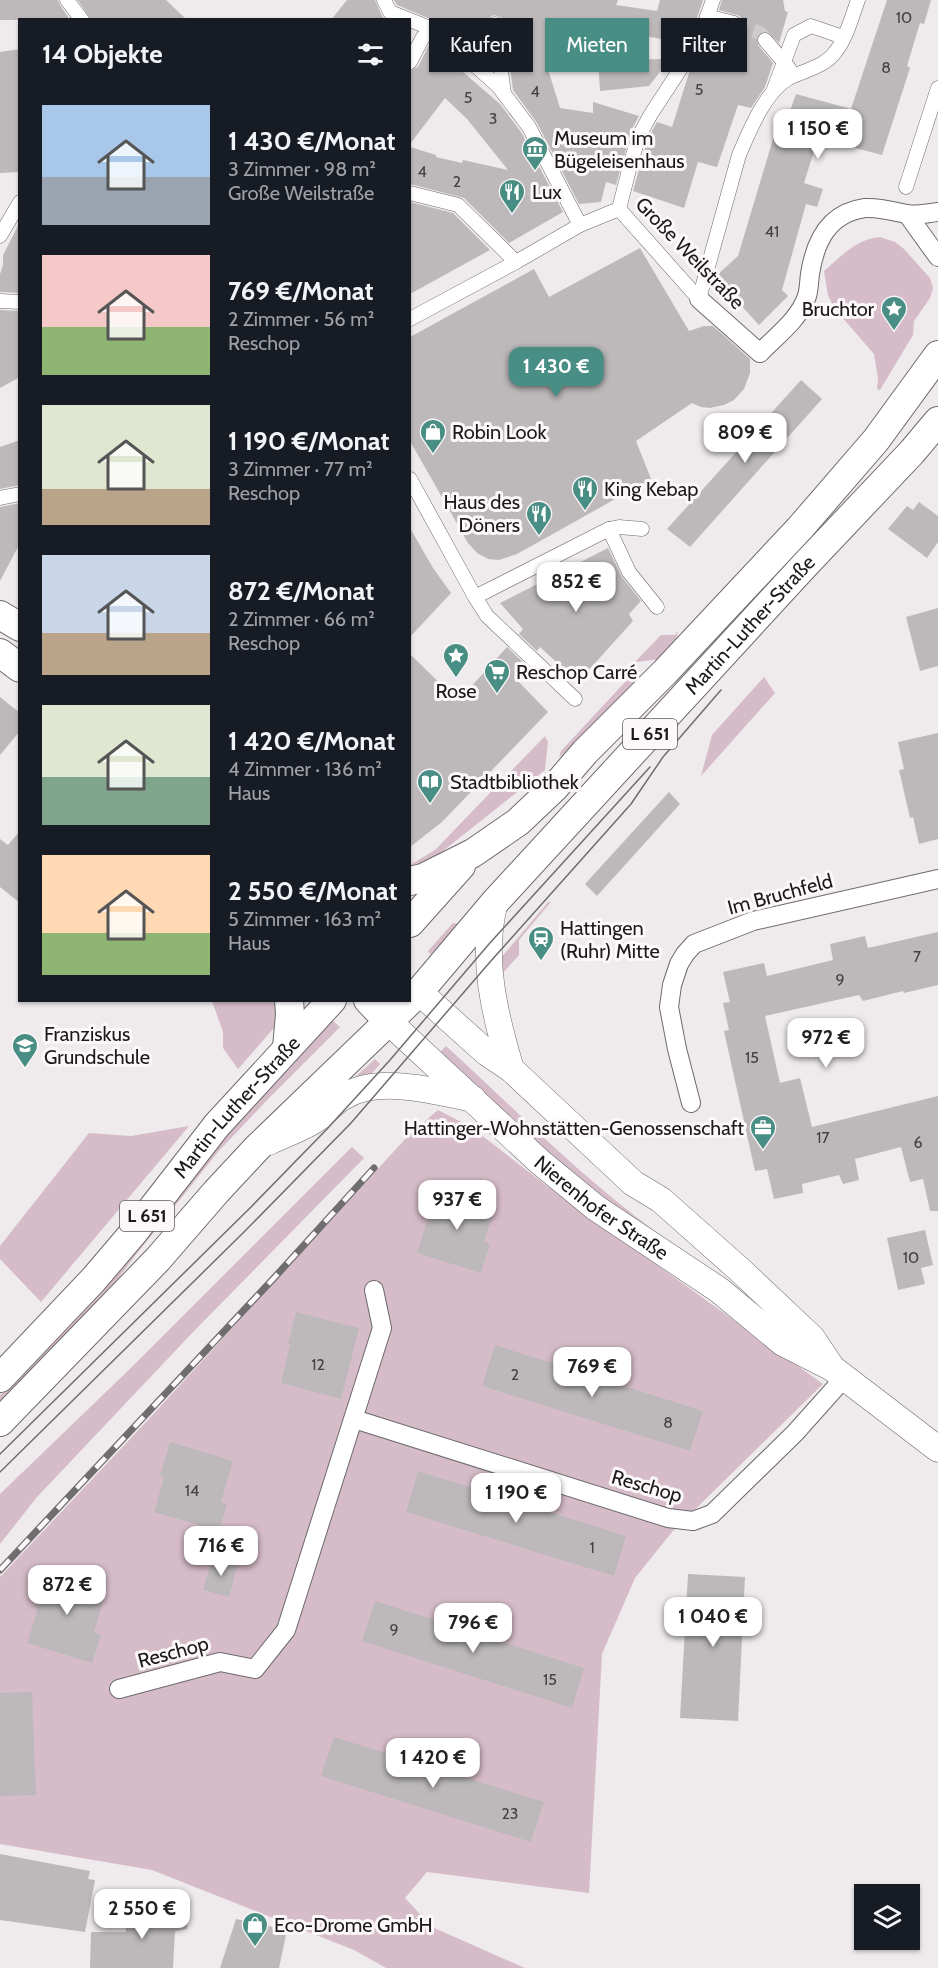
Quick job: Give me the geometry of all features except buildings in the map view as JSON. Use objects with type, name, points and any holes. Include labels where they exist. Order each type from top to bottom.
[{"type":"main road","name":"Martin-Luther-Straße","points":[[411,880],[423,878],[473,853],[518,822],[555,787],[585,752],[665,672],[762,569],[876,440],[938,355]]},
{"type":"main road","name":"Martin-Luther-Straße","points":[[414,987],[804,566],[925,447],[938,421]]},
{"type":"main road","points":[[0,615],[18,626]]},
{"type":"main road","points":[[0,653],[18,666]]},
{"type":"main road","name":"Martin-Luther-Straße","points":[[411,922],[473,853]]},
{"type":"main road","name":"Nierenhofer Straße","points":[[495,902],[488,935],[492,988],[499,1030],[511,1069]]},
{"type":"main road","name":"Nierenhofer Straße","points":[[414,987],[488,1053],[511,1069],[633,1183],[661,1200],[764,1293],[812,1338],[838,1373]]},
{"type":"main road","points":[[287,1048],[289,1002]]},
{"type":"main road","name":"Martin-Luther-Straße","points":[[0,1378],[94,1279],[134,1232],[217,1125],[330,1002]]},
{"type":"main road","points":[[370,1002],[388,1021]]},
{"type":"main road","name":"Martin-Luther-Straße","points":[[0,1422],[158,1259],[257,1148],[388,1021],[403,1002]]},
{"type":"main road","name":"Nierenhofer Straße","points":[[388,1021],[540,1162],[596,1208],[719,1290],[783,1343],[838,1373],[938,1449]]},
{"type":"main road","name":"Martin-Luther-Straße","points":[[257,1148],[317,1119],[342,1097],[364,1088],[428,1089],[474,1099]]},
{"type":"street","points":[[67,0],[80,18]]},
{"type":"street","points":[[619,209],[640,134],[698,42],[713,0]]},
{"type":"street","points":[[774,91],[783,82],[822,64],[837,51],[858,0]]},
{"type":"street","points":[[387,10],[410,16],[429,27]]},
{"type":"street","points":[[707,16],[715,18]]},
{"type":"street","points":[[699,299],[739,155],[751,129],[774,91],[794,35],[811,26],[843,37]]},
{"type":"street","points":[[411,60],[423,37],[429,34]]},
{"type":"street","points":[[765,40],[796,75]]},
{"type":"street","points":[[482,72],[498,86],[529,127],[580,225]]},
{"type":"street","points":[[501,72],[504,94]]},
{"type":"street","points":[[906,187],[938,88]]},
{"type":"street","points":[[411,193],[458,205],[516,262]]},
{"type":"street","points":[[0,236],[18,205]]},
{"type":"street","name":"Große Weilstraße","points":[[411,318],[580,225],[619,209],[699,299],[760,353],[798,314],[807,295],[814,251],[822,234],[848,213],[865,208],[927,216],[938,257]]},
{"type":"street","points":[[0,301],[18,302]]},
{"type":"street","points":[[411,481],[487,615],[575,699]]},
{"type":"street","points":[[0,498],[18,494]]},
{"type":"street","points":[[475,597],[609,529],[619,527],[642,529]]},
{"type":"street","points":[[609,529],[629,572],[657,607]]},
{"type":"street","name":"Im Bruchfeld","points":[[691,1103],[676,1049],[669,1006],[672,985],[679,964],[694,944],[753,921],[938,879]]},
{"type":"street","name":"Reschop","points":[[119,1689],[220,1662],[255,1669],[286,1630],[382,1328],[374,1290]]},
{"type":"street","name":"Reschop","points":[[354,1419],[668,1518],[693,1521],[712,1514],[795,1434],[838,1373]]},
{"type":"shaded area","points":[[880,237],[895,242],[904,249],[930,278],[933,288],[930,298],[914,321],[913,335],[880,390],[877,389],[878,378],[874,354],[834,308],[828,295],[824,271],[856,245],[871,238]]},
{"type":"shaded area","points":[[678,631],[675,643],[661,659],[635,662],[661,635],[675,635]]},
{"type":"shaded area","points":[[764,677],[775,693],[701,776],[712,735]]},
{"type":"shaded area","points":[[634,678],[639,680],[559,758],[561,751],[627,680]]},
{"type":"shaded area","points":[[545,736],[548,742],[545,770],[424,866],[411,871],[411,864],[435,850]]},
{"type":"shaded area","points":[[549,901],[550,903],[519,940],[519,955],[501,975],[500,959]]},
{"type":"shaded area","points":[[453,923],[458,926],[431,954],[429,953],[428,951]]},
{"type":"shaded area","points":[[212,1002],[282,1002],[280,1021],[238,1069],[223,1048],[223,1032]]},
{"type":"shaded area","points":[[332,1020],[340,1027],[218,1152],[101,1302],[0,1406],[0,1395],[118,1270],[208,1153]]},
{"type":"shaded area","points":[[446,1046],[598,1186],[800,1339],[583,1182],[440,1052]]},
{"type":"shaded area","points":[[375,1059],[380,1064],[366,1080],[353,1079]]},
{"type":"shaded area","points":[[438,1110],[471,1127],[547,1186],[823,1384],[672,1532],[635,1578],[602,1654],[589,1893],[427,1872],[405,1898],[432,1927],[525,1968],[386,1968],[354,1950],[152,1870],[0,1844],[0,1577],[147,1421],[408,1136]]},
{"type":"shaded area","points":[[189,1126],[41,1302],[0,1259],[0,1246],[89,1133],[131,1136]]},
{"type":"shaded area","points":[[352,1147],[364,1158],[195,1330],[37,1497],[0,1544],[0,1494],[135,1364]]},
{"type":"tunnel","points":[[747,28],[760,33],[765,40]]},
{"type":"tram line","points":[[0,1472],[244,1232],[351,1123],[631,804],[663,757],[721,690]]},
{"type":"tram line","points":[[0,1454],[327,1129],[390,1060],[489,944],[650,767]]},
{"type":"railway","points":[[0,1570],[374,1168]]},
{"type":"place","name":"Museum im Bügeleisenhaus","points":[[535,172]]},
{"type":"place","name":"Lux","points":[[512,215]]},
{"type":"place","name":"Bruchtor","points":[[894,332]]},
{"type":"place","name":"Robin Look","points":[[433,455]]},
{"type":"place","name":"King Kebap","points":[[585,512]]},
{"type":"place","name":"Haus des Döners","points":[[539,537]]},
{"type":"place","name":"Rose","points":[[456,679]]},
{"type":"place","name":"Reschop Carré","points":[[497,695]]},
{"type":"place","name":"Stadtbibliothek","points":[[430,805]]},
{"type":"place","name":"Hattingen (Ruhr) Mitte","points":[[541,962]]},
{"type":"place","name":"Franziskus Grundschule","points":[[25,1069]]},
{"type":"place","name":"Hattinger-Wohnstätten-Genossenschaft","points":[[763,1151]]},
{"type":"place","name":"Eco-Drome GmbH","points":[[255,1948]]}]
